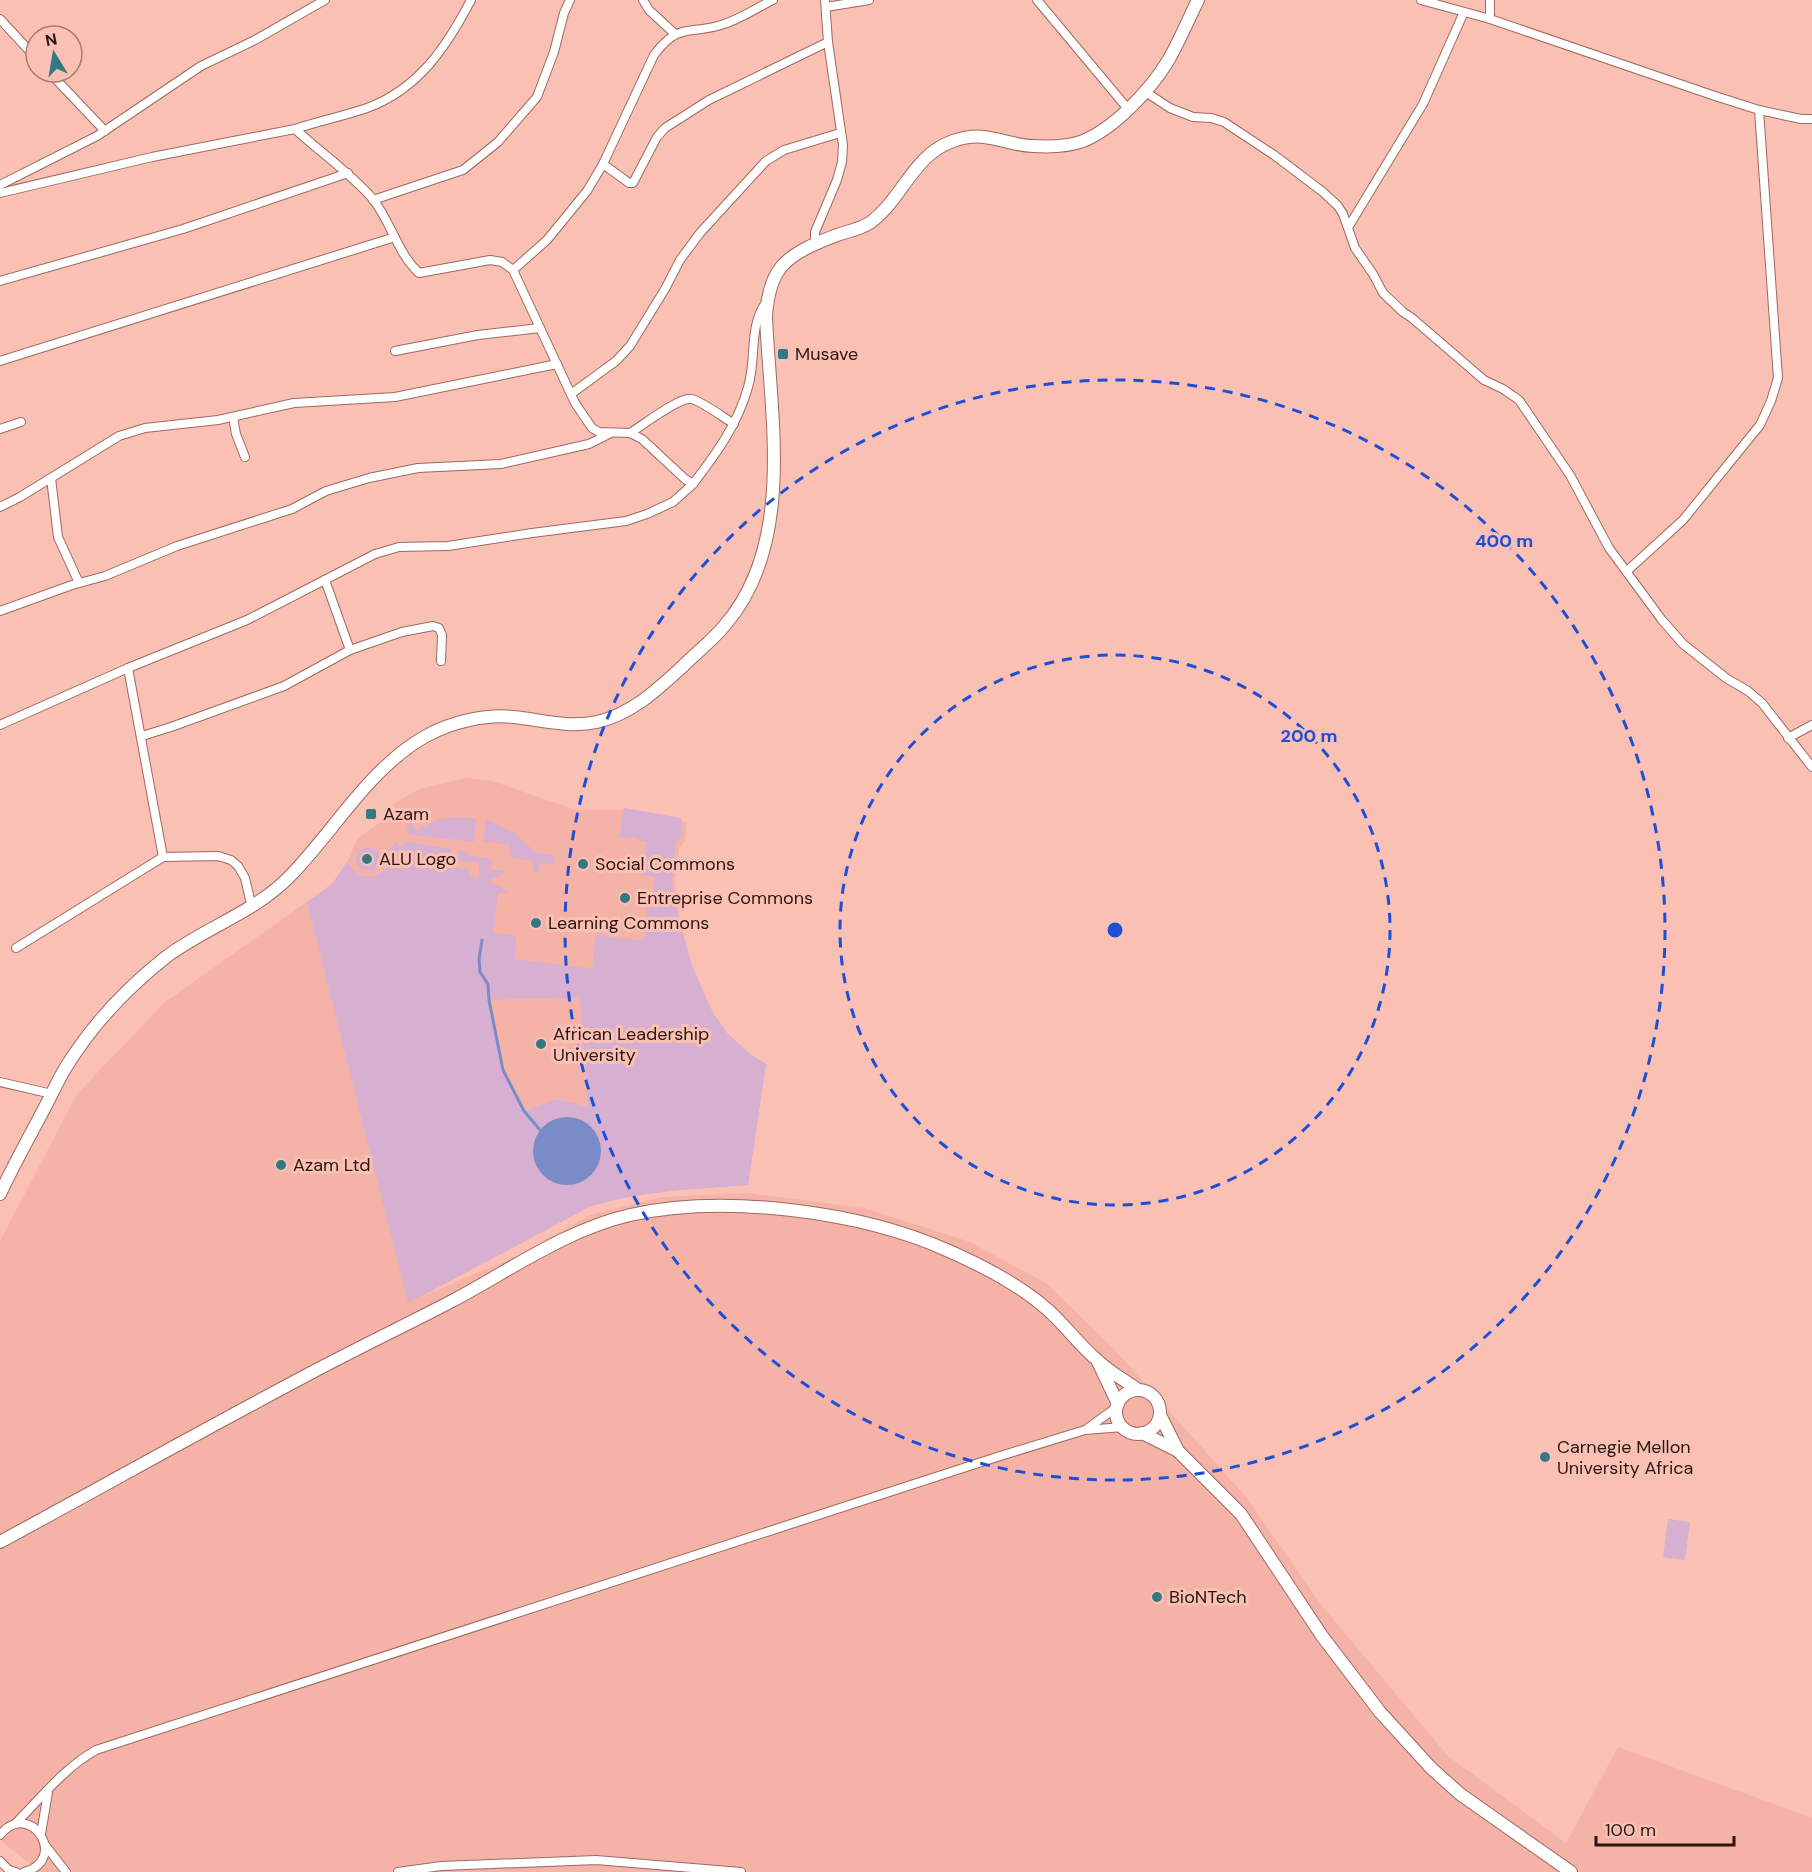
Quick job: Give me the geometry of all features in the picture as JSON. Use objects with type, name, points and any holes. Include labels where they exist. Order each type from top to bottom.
[{"type":"main road","points":[[0,1194],[64,1069],[95,1026],[134,986],[167,957],[200,935],[252,908],[289,878],[370,783],[398,754],[427,736],[454,724],[484,718],[511,717],[548,723],[599,722],[638,704],[665,682],[726,624],[742,601],[755,574],[764,548],[769,519],[775,426],[767,336],[767,300],[774,279],[781,268],[787,261],[815,244],[869,223],[891,203],[926,156],[948,143],[984,135],[1028,146],[1067,145],[1092,137],[1128,109],[1167,62],[1198,0]]},
{"type":"main road","points":[[0,1542],[220,1421],[454,1300],[573,1235],[610,1220],[662,1209],[699,1206],[817,1213],[904,1234],[966,1259],[1033,1298],[1097,1361],[1138,1390],[1152,1395],[1160,1407],[1160,1415],[1154,1427],[1142,1433],[1135,1433],[1123,1427],[1117,1415],[1118,1406],[1125,1395],[1138,1390]]},
{"type":"main road","points":[[1097,1361],[1118,1406]]},
{"type":"main road","points":[[1160,1415],[1178,1451]]},
{"type":"main road","points":[[1142,1433],[1178,1451],[1241,1514],[1322,1636],[1405,1741],[1460,1794],[1571,1872]]},
{"type":"street","points":[[0,185],[105,131],[201,66],[265,35],[325,0]]},
{"type":"street","points":[[0,193],[152,157],[295,129],[366,108],[387,99],[421,74],[450,39],[471,0]]},
{"type":"street","points":[[373,200],[463,170],[498,142],[537,96],[570,0]]},
{"type":"street","points":[[643,0],[649,10],[675,34]]},
{"type":"street","points":[[513,270],[547,240],[587,191],[603,164],[654,55],[665,41],[675,34],[721,26],[773,0]]},
{"type":"street","points":[[815,244],[815,232],[837,180],[842,162],[843,145],[828,42],[826,3],[868,0]]},
{"type":"street","points":[[1037,0],[1128,109]]},
{"type":"street","points":[[1421,0],[1490,19],[1759,110],[1801,119],[1812,119]]},
{"type":"street","points":[[1490,19],[1491,0]]},
{"type":"street","points":[[1349,226],[1424,104],[1464,12]]},
{"type":"street","points":[[0,19],[24,45]]},
{"type":"street","points":[[603,164],[629,183],[633,183],[657,137],[665,128],[709,100],[828,42]]},
{"type":"street","points":[[60,84],[105,131]]},
{"type":"street","points":[[1144,91],[1170,108],[1193,117],[1211,118],[1224,122],[1274,154],[1338,206],[1349,226],[1355,248],[1383,293],[1484,380],[1519,400],[1570,475],[1609,548],[1662,620],[1683,644],[1762,703],[1812,767]]},
{"type":"street","points":[[1627,571],[1683,520],[1760,425],[1778,378],[1759,110]]},
{"type":"street","points":[[295,129],[348,174],[373,200],[408,263],[419,273],[490,260],[502,262],[513,270],[571,394],[592,428],[599,432],[630,433],[642,439],[693,484]]},
{"type":"street","points":[[571,394],[616,361],[630,346],[687,251],[766,160],[783,150],[840,133]]},
{"type":"street","points":[[0,281],[164,235],[348,174]]},
{"type":"street","points":[[0,361],[395,237]]},
{"type":"street","points":[[0,725],[128,668],[247,620],[375,554],[399,547],[448,546],[626,521],[673,502],[693,484],[719,450],[734,424],[750,380],[754,329],[759,313],[767,300]]},
{"type":"street","points":[[395,351],[478,335],[540,328]]},
{"type":"street","points":[[0,507],[20,498],[119,436],[144,428],[183,425],[233,417],[294,403],[396,398],[557,364]]},
{"type":"street","points":[[630,433],[673,405],[692,399],[734,424]]},
{"type":"street","points":[[233,417],[236,434],[245,457]]},
{"type":"street","points":[[0,429],[21,422]]},
{"type":"street","points":[[0,611],[105,576],[177,546],[292,509],[326,491],[369,478],[418,468],[501,464],[589,444],[612,433]]},
{"type":"street","points":[[51,478],[58,537],[79,583]]},
{"type":"street","points":[[325,580],[350,650]]},
{"type":"street","points":[[142,736],[171,728],[274,690],[350,650],[402,632],[432,626],[439,628],[442,635],[441,661]]},
{"type":"street","points":[[128,668],[163,857]]},
{"type":"street","points":[[1788,738],[1812,725]]},
{"type":"street","points":[[16,948],[163,857],[218,856],[231,860],[238,866],[245,878],[252,908]]},
{"type":"street","points":[[0,1082],[52,1094]]},
{"type":"street","points":[[1086,1430],[1118,1406]]},
{"type":"street","points":[[0,1835],[15,1824],[63,1774],[88,1754],[153,1730],[1086,1430],[1123,1427]]},
{"type":"street","points":[[41,1834],[48,1791]]},
{"type":"street","points":[[15,1824],[32,1826],[41,1834],[45,1845],[66,1872]]},
{"type":"street","points":[[27,1872],[41,1862],[45,1845]]},
{"type":"street","points":[[398,1872],[441,1866],[596,1860],[741,1872]]},
{"type":"street","points":[[0,1861],[9,1871]]},
{"type":"shaded area","points":[[466,778],[492,781],[576,810],[620,810],[687,822],[685,841],[679,849],[675,880],[676,899],[687,954],[713,1013],[727,1033],[750,1054],[766,1064],[748,1185],[675,1190],[616,1198],[589,1207],[419,1298],[515,1257],[590,1215],[662,1197],[747,1193],[864,1208],[970,1242],[1047,1284],[1114,1349],[1246,1497],[1322,1606],[1448,1756],[1566,1843],[1618,1747],[1812,1818],[1812,1872],[40,1872],[0,1840],[0,1241],[77,1094],[164,1003],[332,884],[345,867],[357,839],[396,811],[393,804],[420,789]]},
{"type":"shaded area","name":"African Leadership University","points":[[624,808],[681,818],[682,833],[676,844],[672,880],[674,900],[692,966],[713,1013],[727,1033],[750,1054],[766,1064],[748,1185],[647,1194],[589,1207],[408,1303],[307,902],[332,884],[347,862],[351,868],[364,876],[374,876],[386,870],[389,859],[387,850],[398,842],[398,845],[403,846],[404,841],[451,849],[450,859],[456,868],[469,869],[469,876],[479,877],[479,862],[458,861],[458,850],[468,852],[468,855],[492,859],[492,870],[508,872],[489,880],[508,891],[508,893],[498,893],[493,933],[516,936],[515,959],[592,969],[596,935],[644,941],[648,903],[652,904],[655,877],[642,875],[646,841],[619,837]],"holes":[[[580,997],[588,1107],[557,1099],[524,1111],[503,1070],[489,1000]],[[545,1124],[597,1134],[600,1149],[598,1162],[595,1168],[578,1183],[540,1172],[533,1153],[537,1135]]]},
{"type":"shaded area","points":[[454,817],[476,818],[474,842],[407,834],[410,822],[417,830],[437,820]]},
{"type":"shaded area","points":[[486,819],[515,833],[535,852],[554,856],[554,864],[540,863],[539,872],[533,872],[533,861],[510,857],[510,845],[483,841]]},
{"type":"shaded area","points":[[368,847],[376,851],[380,859],[376,867],[368,871],[360,867],[356,859],[360,851]]},
{"type":"shaded area","points":[[1668,1519],[1690,1522],[1685,1560],[1663,1557]]},
{"type":"water","points":[[567,1117],[580,1120],[591,1127],[598,1138],[601,1151],[598,1164],[591,1175],[580,1182],[567,1185],[554,1182],[543,1175],[536,1164],[533,1151],[536,1138],[543,1127],[554,1120]]},
{"type":"waterway","points":[[482,940],[479,959],[480,972],[488,984],[503,1070],[524,1111],[540,1130]]},
{"type":"place","name":"Musave","points":[[783,354]]},
{"type":"place","name":"Azam","points":[[371,814]]},
{"type":"place","name":"ALU Logo","points":[[367,859]]},
{"type":"place","name":"Social Commons","points":[[583,864]]},
{"type":"place","name":"Entreprise Commons","points":[[625,898]]},
{"type":"place","name":"Learning Commons","points":[[536,923]]},
{"type":"place","name":"African Leadership University","points":[[541,1044]]},
{"type":"place","name":"Azam Ltd","points":[[281,1165]]},
{"type":"place","name":"Carnegie Mellon University Africa","points":[[1545,1457]]},
{"type":"place","name":"BioNTech","points":[[1157,1597]]}]
